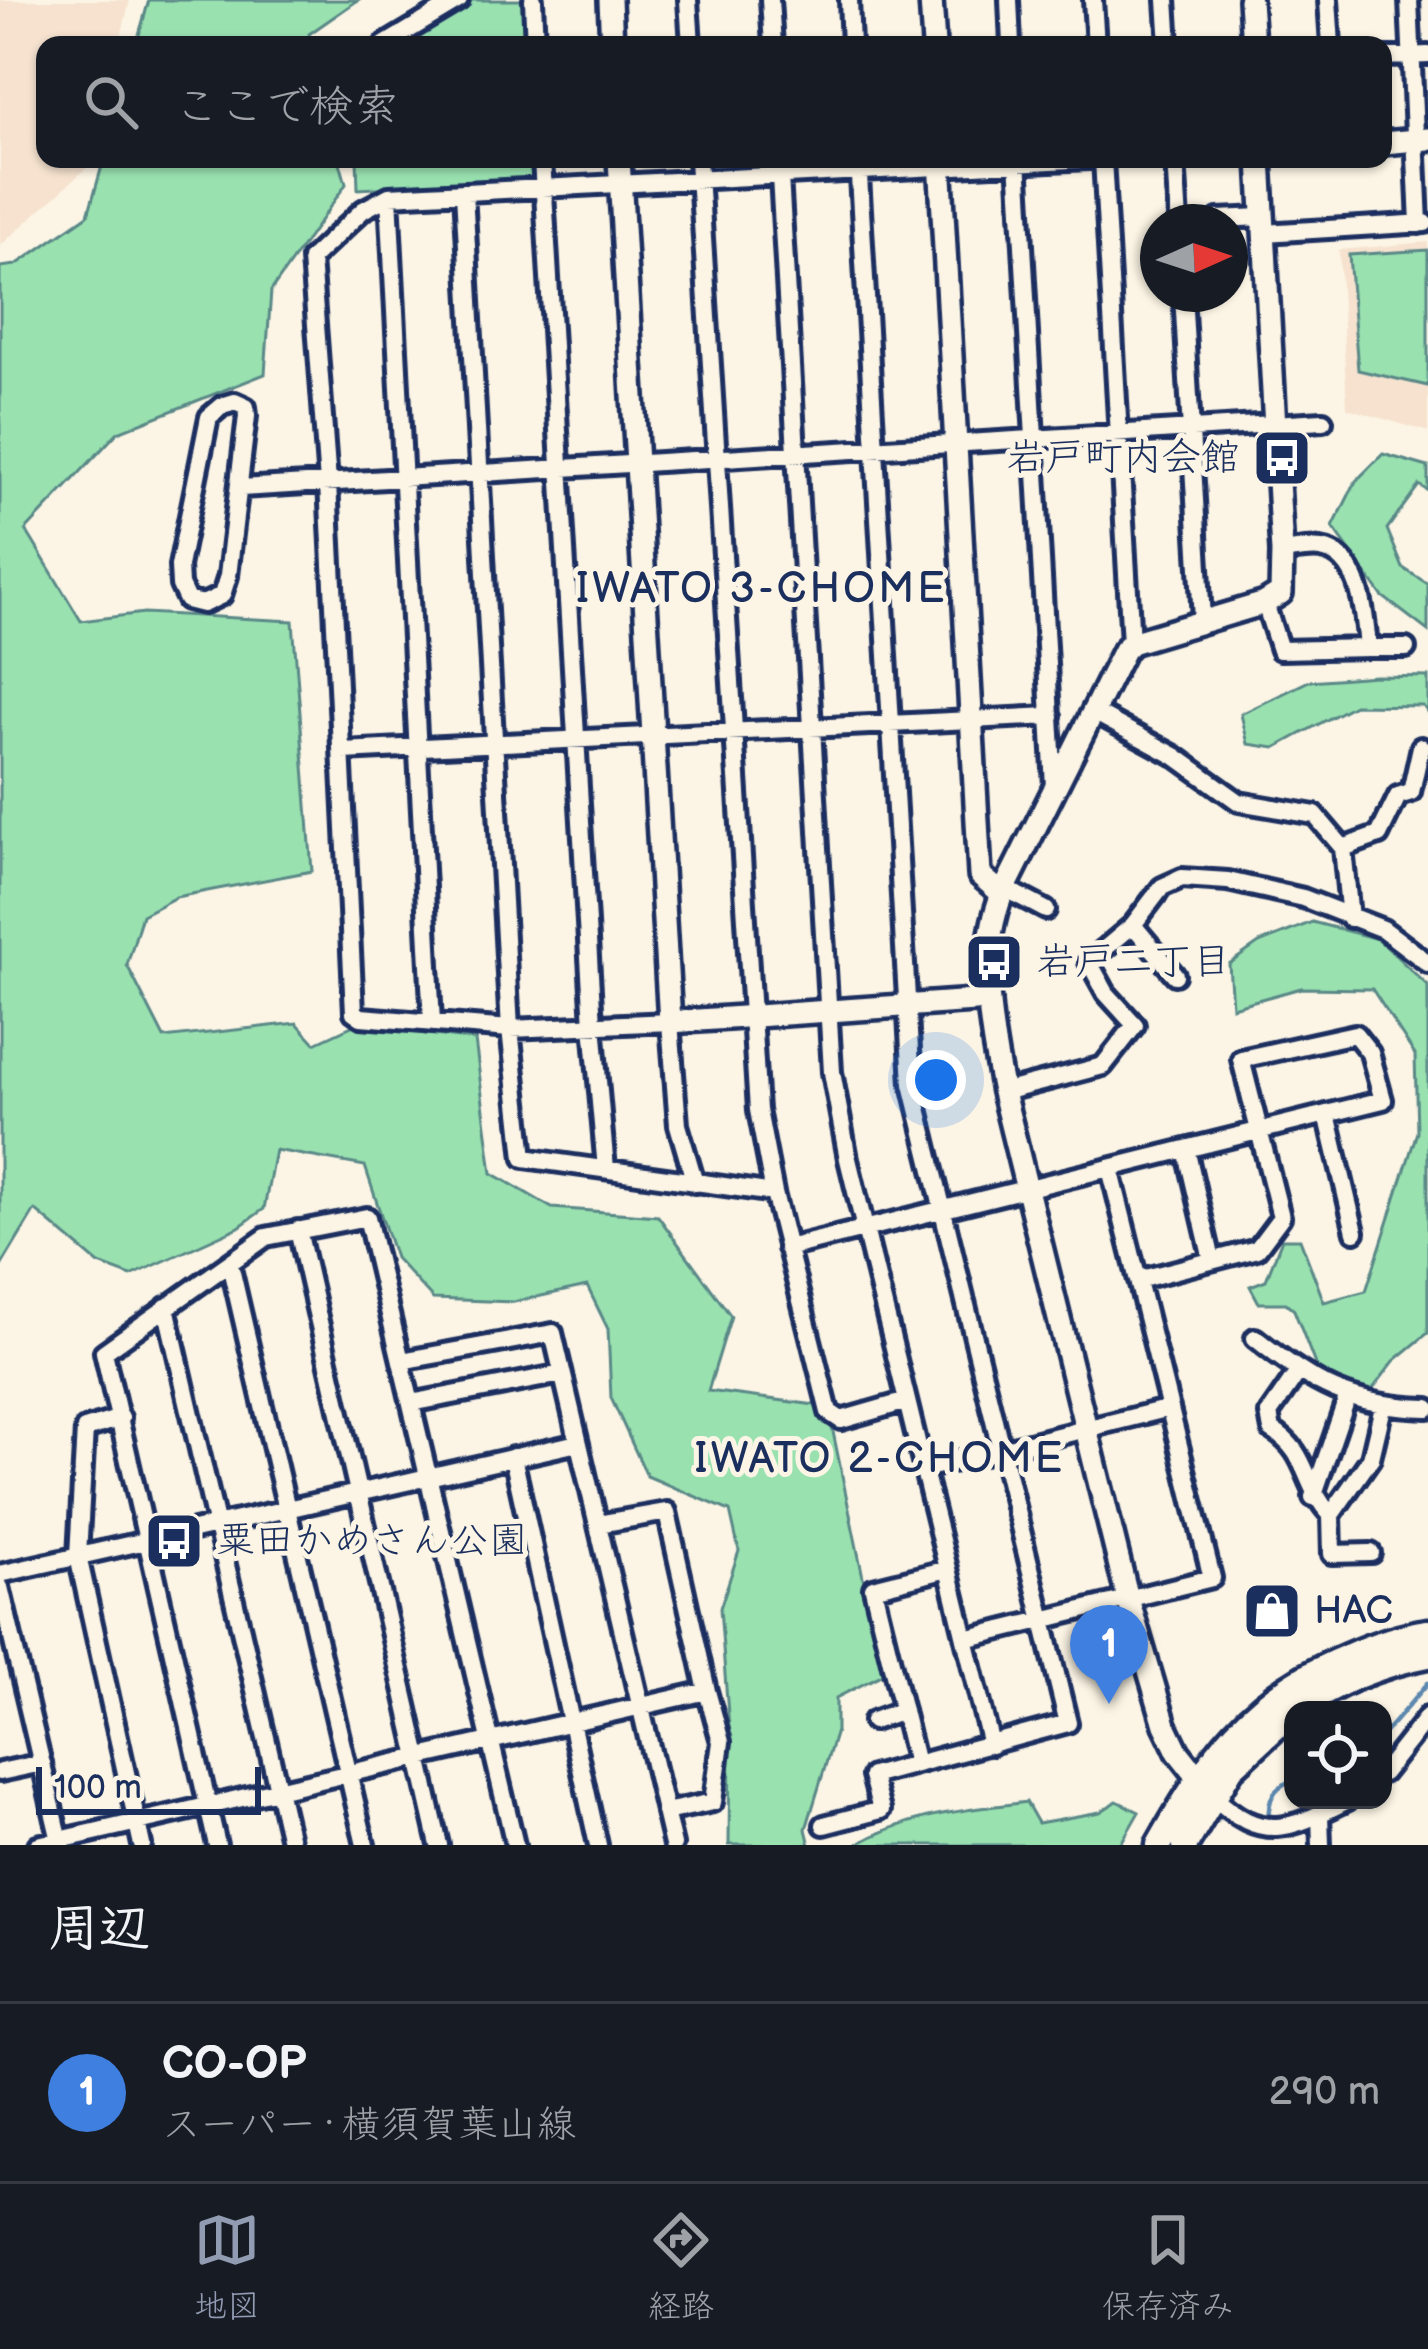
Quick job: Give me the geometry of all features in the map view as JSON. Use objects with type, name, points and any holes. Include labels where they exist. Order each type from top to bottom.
[{"type":"main road","points":[[1159,1845],[1205,1787],[1250,1714],[1295,1682],[1380,1643],[1428,1632]]},
{"type":"main road","points":[[1311,1701],[1353,1677],[1394,1661],[1428,1655]]},
{"type":"main road","points":[[1185,1845],[1205,1787],[1284,1720]]},
{"type":"street","points":[[399,36],[459,0]]},
{"type":"street","points":[[533,0],[535,36]]},
{"type":"street","points":[[610,0],[612,36]]},
{"type":"street","points":[[688,0],[690,36]]},
{"type":"street","points":[[770,0],[772,36]]},
{"type":"street","points":[[849,0],[851,36]]},
{"type":"street","points":[[931,0],[933,36]]},
{"type":"street","points":[[1009,0],[1011,36]]},
{"type":"street","points":[[1094,0],[1096,36]]},
{"type":"street","points":[[1166,0],[1168,36]]},
{"type":"street","points":[[1250,0],[1252,36]]},
{"type":"street","points":[[1328,0],[1330,36]]},
{"type":"street","points":[[1248,223],[1424,224],[1420,55],[1409,0]]},
{"type":"street","points":[[1392,142],[1422,140]]},
{"type":"street","points":[[543,168],[592,1025],[606,1169]]},
{"type":"street","points":[[619,168],[670,1022],[678,1125],[695,1184]]},
{"type":"street","points":[[699,168],[758,1110],[829,1412],[841,1420],[907,1401]]},
{"type":"street","points":[[774,168],[700,180],[389,196],[363,210],[310,259],[328,483],[354,1012],[361,1017],[510,1029],[989,1000]]},
{"type":"street","points":[[780,168],[832,1072],[865,1228],[992,1745]]},
{"type":"street","points":[[824,1825],[881,1810],[872,1776],[1068,1724],[912,1084],[858,168]]},
{"type":"street","points":[[940,168],[980,875],[1046,910]]},
{"type":"street","points":[[1018,168],[1054,786]]},
{"type":"street","points":[[1104,168],[1131,644]]},
{"type":"street","points":[[1175,168],[1177,204]]},
{"type":"street","points":[[1261,168],[1283,585],[1275,599],[1131,644],[1118,659],[1003,891],[991,927],[989,1000],[1026,1189],[1128,1599],[1165,1724],[1178,1752],[1205,1787],[1232,1815],[1257,1828],[1284,1838],[1331,1809]]},
{"type":"street","points":[[464,192],[510,1029],[524,1158],[774,1193]]},
{"type":"street","points":[[389,196],[432,1023]]},
{"type":"street","points":[[1184,312],[1202,620]]},
{"type":"street","points":[[235,402],[246,407],[247,416],[241,488],[222,595],[203,604],[187,600],[179,566],[209,417],[235,402]]},
{"type":"street","points":[[241,488],[1323,421]]},
{"type":"street","points":[[1282,551],[1324,548],[1344,561],[1364,600],[1368,648]]},
{"type":"street","points":[[1265,603],[1280,650],[1406,648]]},
{"type":"street","points":[[1092,711],[1174,756],[1238,802],[1315,815],[1343,848],[1350,918]]},
{"type":"street","points":[[343,751],[1051,716]]},
{"type":"street","points":[[1343,848],[1379,835],[1398,796],[1411,792],[1420,747]]},
{"type":"street","points":[[1004,1092],[1103,1066],[1136,1025],[1106,992],[1089,962],[1133,925],[1162,887],[1181,878],[1228,881],[1303,898],[1383,929],[1428,963]]},
{"type":"street","points":[[1133,925],[1174,975]]},
{"type":"street","points":[[787,1248],[865,1228],[1026,1189],[1262,1130],[1383,1100],[1370,1053],[1354,1034],[1241,1058],[1262,1130],[1281,1217],[1258,1249],[1138,1280]]},
{"type":"street","points":[[1327,1114],[1355,1232]]},
{"type":"street","points":[[1186,1149],[1212,1260]]},
{"type":"street","points":[[965,1640],[1212,1578],[1110,1168]]},
{"type":"street","points":[[217,1845],[104,1352],[266,1237],[367,1217],[515,1845]]},
{"type":"street","points":[[298,1230],[439,1845]]},
{"type":"street","points":[[230,1264],[365,1845]]},
{"type":"street","points":[[166,1307],[291,1845]]},
{"type":"street","points":[[401,1361],[553,1333],[673,1845]]},
{"type":"street","points":[[1255,1338],[1298,1372],[1348,1399],[1383,1407],[1428,1408]]},
{"type":"street","points":[[1298,1372],[1269,1414],[1272,1430],[1290,1441],[1313,1496],[1331,1515]]},
{"type":"street","points":[[411,1403],[562,1374]]},
{"type":"street","points":[[1313,1496],[1348,1399]]},
{"type":"street","points":[[1372,1553],[1333,1554],[1331,1515],[1371,1458],[1383,1407]]},
{"type":"street","points":[[924,1469],[1170,1408]]},
{"type":"street","points":[[121,1418],[86,1430],[78,1556],[142,1845]]},
{"type":"street","points":[[0,1574],[578,1442]]},
{"type":"street","points":[[513,1457],[598,1845]]},
{"type":"street","points":[[598,1524],[667,1512],[721,1742],[713,1802],[665,1812]]},
{"type":"street","points":[[916,1764],[873,1588],[948,1569]]},
{"type":"street","points":[[0,1587],[60,1842]]},
{"type":"street","points":[[0,1677],[20,1672]]},
{"type":"street","points":[[38,1845],[707,1691]]},
{"type":"street","points":[[873,1721],[903,1710]]},
{"type":"street","points":[[1392,1762],[1428,1716]]},
{"type":"street","points":[[0,1772],[42,1763]]},
{"type":"street","points":[[1320,1815],[1321,1845]]},
{"type":"shaded area","points":[[0,0],[130,0],[121,36],[36,36],[36,168],[87,168],[0,246]]},
{"type":"shaded area","points":[[1428,242],[1428,432],[1347,408],[1339,250]]},
{"type":"green space","points":[[149,0],[358,0],[309,36],[139,36]]},
{"type":"green space","points":[[467,0],[524,0],[526,36],[409,36]]},
{"type":"green space","points":[[101,168],[342,168],[346,184],[271,291],[265,374],[118,432],[26,530],[81,621],[144,613],[293,621],[312,871],[176,897],[142,915],[127,965],[164,1038],[297,1023],[315,1043],[354,1025],[475,1040],[492,1173],[552,1208],[658,1216],[731,1316],[708,1391],[815,1405],[832,1427],[883,1674],[836,1698],[836,1731],[806,1829],[810,1845],[729,1845],[730,1741],[720,1608],[739,1551],[730,1511],[647,1476],[611,1398],[608,1329],[587,1286],[514,1302],[433,1299],[395,1258],[365,1166],[275,1150],[264,1209],[239,1227],[131,1276],[99,1264],[35,1210],[0,1268],[0,267],[16,265],[88,215]]},
{"type":"green space","points":[[357,168],[531,168],[532,180],[358,189]]},
{"type":"green space","points":[[1428,250],[1428,386],[1358,370],[1349,255]]},
{"type":"green space","points":[[1383,454],[1428,467],[1428,491],[1419,485],[1387,529],[1403,568],[1428,584],[1428,631],[1382,596],[1333,527],[1356,481]]},
{"type":"green space","points":[[1428,677],[1428,713],[1423,706],[1354,705],[1275,748],[1248,744],[1241,714],[1309,681]]},
{"type":"green space","points":[[1312,922],[1378,939],[1428,986],[1428,1333],[1394,1361],[1369,1394],[1318,1372],[1294,1310],[1286,1303],[1259,1303],[1250,1286],[1266,1280],[1282,1239],[1300,1239],[1324,1302],[1366,1291],[1417,1132],[1415,1055],[1372,989],[1301,988],[1232,1007],[1229,964],[1259,943]]},
{"type":"green space","points":[[1117,1801],[1139,1812],[1120,1845],[856,1845],[897,1826],[959,1811],[1026,1802],[1038,1823],[1100,1812]]},
{"type":"waterway","points":[[1392,1725],[1428,1683]]},
{"type":"waterway","points":[[1268,1821],[1273,1796],[1284,1785]]},
{"type":"place","name":"岩戸町内会館","points":[[1282,458]]},
{"type":"place","name":"岩戸二丁目","points":[[994,962]]},
{"type":"place","name":"粟田かめさん公園","points":[[174,1541]]},
{"type":"place","name":"HAC","points":[[1272,1611]]},
{"type":"place","name":"CO-OP","points":[[1109,1704]]},
{"type":"district","name":"IWATO 3-CHOME","points":[[762,589]]},
{"type":"district","name":"IWATO 2-CHOME","points":[[880,1459]]}]
